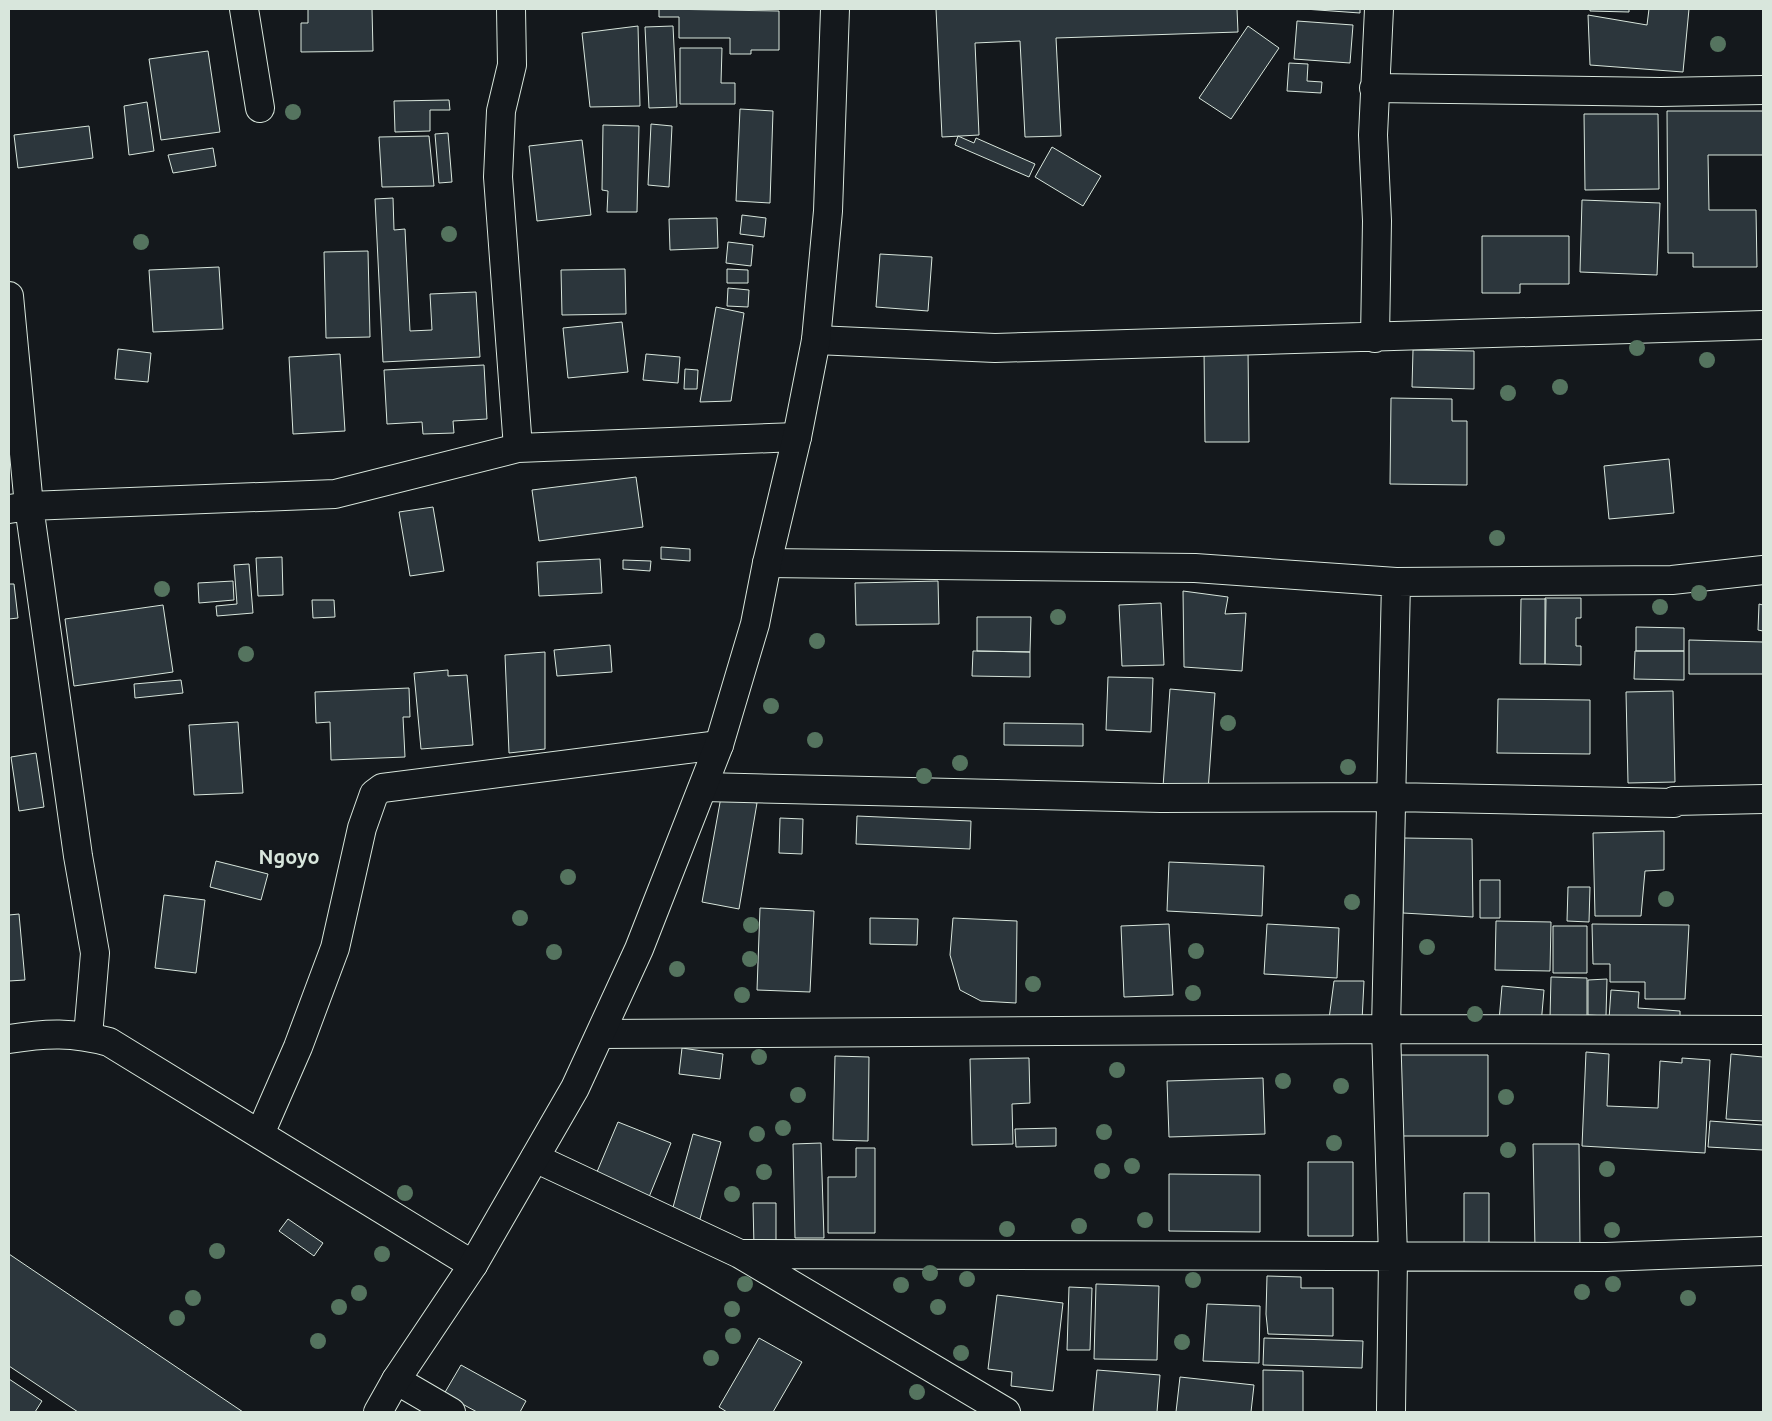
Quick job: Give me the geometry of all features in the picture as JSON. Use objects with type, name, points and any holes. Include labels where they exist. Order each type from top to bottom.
[{"type":"main road","points":[[244,9],[260,108]]},
{"type":"main road","points":[[511,9],[512,65],[500,111],[498,177],[518,448]]},
{"type":"main road","points":[[378,1412],[396,1380],[473,1265],[575,1088],[602,1034],[639,949],[719,745],[755,624],[767,563],[797,437],[816,340],[828,211],[835,9]]},
{"type":"main road","points":[[1375,338],[1377,221],[1373,135],[1379,9]]},
{"type":"main road","points":[[1374,88],[1661,92],[1763,90]]},
{"type":"main road","points":[[9,296],[19,507],[95,953],[88,1036]]},
{"type":"main road","points":[[816,340],[996,348],[1763,326]]},
{"type":"main road","points":[[19,507],[335,494],[518,448],[797,437]]},
{"type":"main road","points":[[767,563],[1195,568],[1396,582],[1672,580],[1763,570]]},
{"type":"main road","points":[[1391,1412],[1393,1256],[1386,1029],[1396,582]]},
{"type":"main road","points":[[260,1134],[298,1047],[335,948],[362,828],[374,794],[382,788],[719,745]]},
{"type":"main road","points":[[704,787],[1161,798],[1391,797],[1674,803],[1674,801],[1763,799]]},
{"type":"main road","points":[[602,1034],[1386,1029],[1763,1030]]},
{"type":"main road","points":[[9,1039],[42,1034],[88,1036],[109,1042],[473,1265]]},
{"type":"main road","points":[[535,1158],[740,1254],[1006,1412]]},
{"type":"main road","points":[[740,1254],[1606,1257],[1763,1250]]},
{"type":"main road","points":[[396,1380],[451,1412]]},
{"type":"building","points":[[308,9],[372,9],[373,51],[301,52],[301,23],[308,23]]},
{"type":"building","points":[[659,9],[779,11],[779,50],[751,50],[751,54],[730,54],[730,38],[679,38],[679,17],[659,17]]},
{"type":"building","points":[[936,9],[1237,9],[1238,32],[1056,38],[1061,136],[1025,137],[1020,41],[975,43],[979,135],[942,137]]},
{"type":"building","points":[[1304,9],[1360,9],[1360,13]]},
{"type":"building","points":[[1590,9],[1629,9],[1629,12],[1590,11]]},
{"type":"building","points":[[1649,9],[1689,9],[1683,72],[1590,65],[1588,15],[1647,25]]},
{"type":"building","points":[[1297,21],[1353,25],[1350,63],[1294,59]]},
{"type":"building","points":[[638,26],[640,106],[590,107],[582,33]]},
{"type":"building","points":[[673,26],[677,107],[649,108],[645,27]]},
{"type":"building","points":[[1248,26],[1279,48],[1231,119],[1199,98]]},
{"type":"building","points":[[680,48],[722,48],[721,83],[735,83],[735,104],[680,104]]},
{"type":"building","points":[[208,51],[220,132],[161,140],[149,59]]},
{"type":"building","points":[[1289,63],[1308,64],[1307,81],[1322,82],[1321,93],[1287,91]]},
{"type":"building","points":[[449,100],[450,110],[430,110],[430,131],[395,132],[394,101]]},
{"type":"building","points":[[147,102],[154,151],[129,155],[124,106]]},
{"type":"building","points":[[740,109],[773,111],[770,203],[736,201]]},
{"type":"building","points":[[1667,111],[1763,111],[1763,155],[1708,155],[1709,210],[1756,210],[1757,267],[1693,267],[1693,253],[1668,253]]},
{"type":"building","points":[[1584,114],[1658,114],[1659,189],[1585,190]]},
{"type":"building","points":[[651,124],[672,126],[669,187],[648,185]]},
{"type":"building","points":[[603,125],[639,126],[637,212],[607,212],[608,191],[602,190]]},
{"type":"building","points":[[89,126],[93,158],[18,168],[14,135]]},
{"type":"building","points":[[448,133],[452,182],[439,183],[435,134]]},
{"type":"building","points":[[429,136],[434,186],[382,187],[379,137]]},
{"type":"building","points":[[958,136],[974,143],[976,138],[1035,164],[1029,177],[955,145]]},
{"type":"building","points":[[582,140],[591,215],[537,221],[529,146]]},
{"type":"building","points":[[1052,147],[1101,176],[1083,206],[1035,177]]},
{"type":"building","points":[[213,148],[216,166],[173,173],[168,155]]},
{"type":"building","points":[[393,198],[394,230],[405,229],[410,331],[432,330],[430,294],[476,292],[480,357],[383,362],[375,199]]},
{"type":"building","points":[[1582,200],[1660,203],[1657,275],[1580,272]]},
{"type":"building","points":[[742,215],[766,218],[764,237],[740,234]]},
{"type":"building","points":[[717,218],[718,248],[670,250],[669,219]]},
{"type":"building","points":[[1482,236],[1569,236],[1569,284],[1520,284],[1520,293],[1482,293]]},
{"type":"building","points":[[728,242],[753,245],[751,266],[726,263]]},
{"type":"building","points":[[368,251],[370,337],[326,338],[324,252]]},
{"type":"building","points":[[880,254],[932,257],[928,311],[876,307]]},
{"type":"building","points":[[219,267],[223,329],[153,332],[149,270]]},
{"type":"building","points":[[625,269],[626,314],[562,315],[561,270]]},
{"type":"building","points":[[727,269],[748,270],[748,283],[727,283]]},
{"type":"building","points":[[728,288],[749,290],[748,307],[727,306]]},
{"type":"building","points":[[716,307],[744,313],[731,401],[700,402]]},
{"type":"building","points":[[622,322],[628,372],[568,378],[563,328]]},
{"type":"building","points":[[118,349],[151,353],[148,382],[115,379]]},
{"type":"building","points":[[1204,350],[1248,350],[1249,442],[1205,442]]},
{"type":"building","points":[[1413,350],[1474,351],[1474,389],[1412,387]]},
{"type":"building","points":[[340,354],[345,431],[293,434],[289,357]]},
{"type":"building","points":[[646,354],[680,357],[678,383],[643,380]]},
{"type":"building","points":[[484,365],[487,419],[453,421],[454,433],[423,434],[422,422],[387,424],[384,370]]},
{"type":"building","points":[[685,369],[698,370],[697,389],[684,389]]},
{"type":"building","points":[[1391,398],[1452,399],[1452,421],[1467,421],[1467,485],[1390,484]]},
{"type":"building","points":[[1669,459],[1674,513],[1609,519],[1604,466]]},
{"type":"building","points":[[636,477],[643,527],[539,541],[532,490]]},
{"type":"building","points":[[433,507],[444,571],[410,576],[399,512]]},
{"type":"building","points":[[661,547],[690,549],[690,561],[661,559]]},
{"type":"building","points":[[282,557],[283,595],[258,596],[256,558]]},
{"type":"building","points":[[600,559],[602,593],[539,596],[537,562]]},
{"type":"building","points":[[623,560],[651,561],[650,571],[623,569]]},
{"type":"building","points":[[249,564],[253,613],[217,616],[216,606],[237,604],[234,565]]},
{"type":"building","points":[[233,581],[234,600],[199,603],[198,583]]},
{"type":"building","points":[[938,581],[939,624],[856,625],[855,583]]},
{"type":"building","points":[[9,584],[14,584],[18,618],[9,619]]},
{"type":"building","points":[[1183,591],[1228,597],[1225,614],[1246,613],[1242,671],[1184,667]]},
{"type":"building","points":[[1545,598],[1581,598],[1581,618],[1576,618],[1576,646],[1581,646],[1581,665],[1545,664]]},
{"type":"building","points":[[1521,599],[1546,599],[1545,664],[1520,664]]},
{"type":"building","points":[[312,600],[334,600],[335,617],[313,618]]},
{"type":"building","points":[[1161,603],[1164,665],[1122,666],[1119,605]]},
{"type":"building","points":[[1759,604],[1763,605],[1763,631],[1758,630]]},
{"type":"building","points":[[163,605],[173,672],[74,686],[65,619]]},
{"type":"building","points":[[977,617],[1031,617],[1030,652],[977,651]]},
{"type":"building","points":[[1636,627],[1684,628],[1684,651],[1636,651]]},
{"type":"building","points":[[1689,640],[1763,642],[1763,674],[1689,674]]},
{"type":"building","points":[[610,645],[612,672],[557,676],[554,650]]},
{"type":"building","points":[[973,651],[1030,652],[1030,677],[972,676]]},
{"type":"building","points":[[1635,651],[1684,651],[1684,680],[1634,679]]},
{"type":"building","points":[[545,652],[545,749],[509,753],[505,655]]},
{"type":"building","points":[[448,670],[448,676],[467,675],[473,745],[421,749],[414,673]]},
{"type":"building","points":[[1108,677],[1153,678],[1151,732],[1106,730]]},
{"type":"building","points":[[181,680],[183,693],[135,698],[134,684]]},
{"type":"building","points":[[409,688],[410,717],[403,717],[405,757],[331,760],[330,722],[316,723],[315,692]]},
{"type":"building","points":[[1170,689],[1215,693],[1208,791],[1163,787]]},
{"type":"building","points":[[1673,691],[1675,782],[1628,783],[1626,692]]},
{"type":"building","points":[[1498,699],[1590,700],[1590,754],[1497,753]]},
{"type":"building","points":[[238,722],[243,793],[194,795],[189,725]]},
{"type":"building","points":[[1004,723],[1083,724],[1083,746],[1004,745]]},
{"type":"building","points":[[36,753],[44,807],[19,811],[11,757]]},
{"type":"building","points":[[721,797],[757,803],[739,909],[702,902]]},
{"type":"building","points":[[857,816],[971,821],[970,849],[856,844]]},
{"type":"building","points":[[780,818],[803,819],[802,854],[779,853]]},
{"type":"building","points":[[1664,831],[1664,870],[1645,871],[1641,916],[1595,916],[1593,833]]},
{"type":"building","points":[[1403,838],[1472,839],[1473,917],[1403,913]]},
{"type":"building","points":[[216,861],[268,874],[261,900],[210,887]]},
{"type":"building","points":[[1169,862],[1264,866],[1262,916],[1167,911]]},
{"type":"building","points":[[1480,880],[1500,880],[1500,918],[1480,918]]},
{"type":"building","points":[[1568,887],[1590,887],[1589,922],[1567,921]]},
{"type":"building","points":[[164,895],[205,900],[196,973],[155,968]]},
{"type":"building","points":[[760,908],[814,911],[810,992],[757,990]]},
{"type":"building","points":[[19,914],[25,980],[9,981],[9,915]]},
{"type":"building","points":[[870,918],[918,919],[917,945],[870,944]]},
{"type":"building","points":[[953,918],[1017,921],[1016,1003],[981,1001],[960,990],[950,955]]},
{"type":"building","points":[[1496,921],[1551,922],[1550,971],[1495,970]]},
{"type":"building","points":[[1169,924],[1173,995],[1124,997],[1121,926]]},
{"type":"building","points":[[1267,924],[1339,928],[1337,978],[1264,974]]},
{"type":"building","points":[[1592,924],[1689,925],[1685,999],[1645,999],[1645,982],[1610,982],[1610,964],[1593,964]]},
{"type":"building","points":[[1553,926],[1587,926],[1587,973],[1553,973]]},
{"type":"building","points":[[1551,977],[1587,978],[1587,1018],[1550,1018]]},
{"type":"building","points":[[1607,979],[1606,1016],[1588,1015],[1588,980]]},
{"type":"building","points":[[1334,981],[1364,981],[1362,1021],[1329,1019]]},
{"type":"building","points":[[1502,986],[1544,990],[1541,1025],[1499,1021]]},
{"type":"building","points":[[1611,990],[1639,992],[1638,1008],[1680,1011],[1680,1024],[1609,1019]]},
{"type":"building","points":[[682,1048],[723,1054],[720,1079],[679,1074]]},
{"type":"building","points":[[1586,1052],[1609,1054],[1607,1106],[1658,1108],[1660,1061],[1682,1063],[1682,1058],[1710,1060],[1705,1153],[1582,1146]]},
{"type":"building","points":[[1731,1054],[1763,1057],[1763,1121],[1726,1119]]},
{"type":"building","points":[[1399,1055],[1488,1055],[1488,1136],[1400,1136]]},
{"type":"building","points":[[835,1056],[869,1057],[868,1141],[833,1140]]},
{"type":"building","points":[[1029,1058],[1030,1103],[1012,1104],[1013,1144],[972,1145],[970,1059]]},
{"type":"building","points":[[1263,1078],[1265,1134],[1169,1137],[1167,1081]]},
{"type":"building","points":[[1710,1121],[1763,1125],[1763,1150],[1708,1147]]},
{"type":"building","points":[[618,1122],[671,1143],[647,1202],[594,1179]]},
{"type":"building","points":[[1056,1128],[1056,1146],[1016,1147],[1015,1129]]},
{"type":"building","points":[[693,1134],[721,1142],[700,1219],[672,1211]]},
{"type":"building","points":[[821,1143],[824,1238],[795,1238],[793,1144]]},
{"type":"building","points":[[1533,1144],[1579,1144],[1580,1248],[1535,1249]]},
{"type":"building","points":[[856,1148],[875,1148],[875,1233],[828,1233],[828,1177],[856,1177]]},
{"type":"building","points":[[1308,1162],[1353,1162],[1353,1236],[1308,1236]]},
{"type":"building","points":[[1169,1174],[1260,1175],[1260,1232],[1169,1231]]},
{"type":"building","points":[[1464,1193],[1489,1193],[1489,1245],[1464,1245]]},
{"type":"building","points":[[753,1203],[776,1203],[776,1247],[754,1247]]},
{"type":"building","points":[[288,1219],[323,1243],[314,1256],[279,1231]]},
{"type":"building","points":[[9,1254],[243,1412],[78,1412],[9,1366]]},
{"type":"building","points":[[1267,1276],[1301,1277],[1301,1288],[1333,1288],[1333,1336],[1268,1334],[1266,1314]]},
{"type":"building","points":[[1096,1284],[1159,1286],[1157,1360],[1094,1359]]},
{"type":"building","points":[[1069,1287],[1092,1288],[1090,1350],[1067,1350]]},
{"type":"building","points":[[997,1295],[1063,1303],[1053,1391],[1011,1386],[1012,1372],[988,1369]]},
{"type":"building","points":[[1207,1304],[1260,1306],[1259,1363],[1203,1361]]},
{"type":"building","points":[[759,1338],[802,1362],[773,1412],[727,1412],[719,1407]]},
{"type":"building","points":[[1264,1338],[1363,1341],[1362,1368],[1263,1365]]},
{"type":"building","points":[[461,1365],[526,1401],[520,1412],[477,1412],[444,1394]]},
{"type":"building","points":[[1097,1370],[1160,1375],[1157,1412],[1093,1412]]},
{"type":"building","points":[[1263,1370],[1303,1371],[1303,1412],[1263,1412]]},
{"type":"building","points":[[1180,1377],[1254,1385],[1251,1412],[1176,1412]]},
{"type":"building","points":[[9,1379],[42,1401],[35,1412],[9,1412]]},
{"type":"district","name":"Ngoyo","points":[[289,856]]}]
